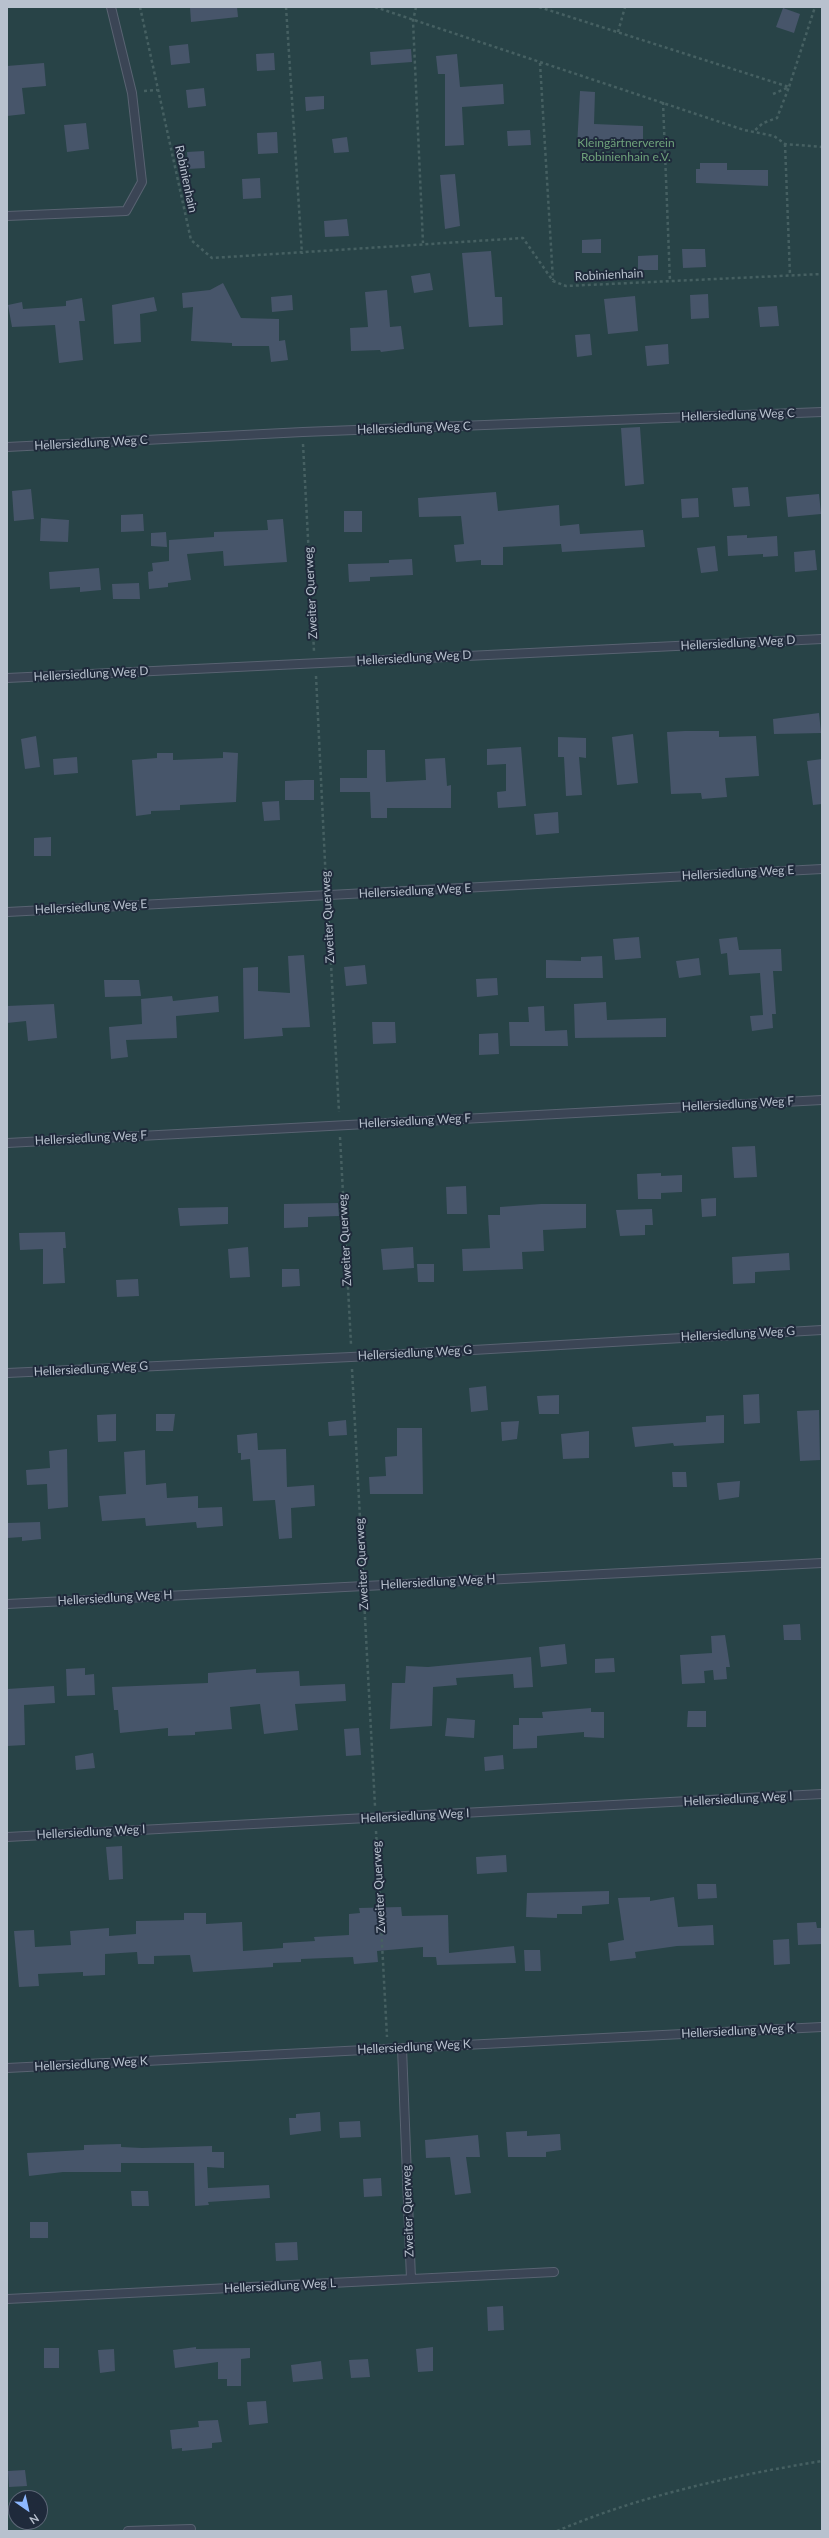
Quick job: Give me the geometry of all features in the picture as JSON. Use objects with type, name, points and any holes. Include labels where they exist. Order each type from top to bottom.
[{"type":"lane","points":[[7,216],[126,211],[142,182],[132,93],[111,7]]},
{"type":"lane","name":"Hellersiedlung Weg C","points":[[7,447],[303,432],[822,412]]},
{"type":"lane","name":"Hellersiedlung Weg D","points":[[7,678],[822,639]]},
{"type":"lane","name":"Hellersiedlung Weg E","points":[[7,912],[822,869]]},
{"type":"lane","name":"Hellersiedlung Weg F","points":[[7,1143],[822,1100]]},
{"type":"lane","name":"Hellersiedlung Weg G","points":[[7,1373],[351,1357],[822,1330]]},
{"type":"lane","name":"Hellersiedlung Weg H","points":[[7,1604],[822,1563]]},
{"type":"lane","name":"Hellersiedlung Weg I","points":[[7,1836],[822,1794]]},
{"type":"lane","name":"Hellersiedlung Weg K","points":[[7,2068],[822,2027]]},
{"type":"lane","name":"Zweiter Querweg","points":[[402,2048],[411,2279]]},
{"type":"lane","name":"Hellersiedlung Weg L","points":[[7,2299],[554,2272]]},
{"type":"lane","points":[[128,2531],[190,2529]]},
{"type":"path","name":"Robinienhain","points":[[140,7],[190,240],[212,258],[302,254],[423,244],[523,238],[553,281],[566,286],[822,274]]},
{"type":"path","points":[[286,7],[302,254]]},
{"type":"path","points":[[375,7],[540,63],[753,132],[774,136],[785,144],[822,147]]},
{"type":"path","points":[[416,7],[413,21],[423,244]]},
{"type":"path","points":[[539,7],[789,87]]},
{"type":"path","points":[[618,32],[625,7]]},
{"type":"path","points":[[753,132],[763,123],[777,118],[789,87],[815,7]]},
{"type":"path","points":[[540,63],[553,281]]},
{"type":"path","points":[[773,94],[789,87]]},
{"type":"path","points":[[663,102],[670,281]]},
{"type":"path","points":[[785,144],[790,275]]},
{"type":"path","name":"Zweiter Querweg","points":[[303,432],[388,2048]]},
{"type":"path","points":[[557,2531],[596,2514],[692,2485],[747,2473],[822,2461]]},
{"type":"green space","name":"Kleingärtnerverein Robinienhain e.V.","points":[[7,7],[822,7],[822,2531],[7,2531]]},
{"type":"building","points":[[190,7],[237,7],[238,17],[191,22]]},
{"type":"building","points":[[783,8],[800,14],[794,33],[776,27]]},
{"type":"building","points":[[188,44],[190,63],[171,65],[169,46]]},
{"type":"building","points":[[411,49],[412,62],[371,65],[370,52]]},
{"type":"building","points":[[274,53],[275,70],[257,71],[256,54]]},
{"type":"building","points":[[457,54],[460,87],[503,84],[504,104],[462,107],[464,145],[445,146],[445,74],[438,74],[436,56]]},
{"type":"building","points":[[44,63],[46,86],[22,88],[25,114],[7,116],[7,66]]},
{"type":"building","points":[[204,88],[206,106],[188,108],[186,90]]},
{"type":"building","points":[[580,91],[595,92],[594,124],[643,126],[643,145],[600,145],[600,147],[577,147]]},
{"type":"building","points":[[324,96],[324,109],[306,111],[305,97]]},
{"type":"building","points":[[86,123],[89,149],[67,152],[64,125]]},
{"type":"building","points":[[530,130],[531,145],[508,146],[507,131]]},
{"type":"building","points":[[277,132],[278,153],[258,154],[257,133]]},
{"type":"building","points":[[347,137],[349,152],[334,153],[332,139]]},
{"type":"building","points":[[204,151],[205,168],[188,169],[187,152]]},
{"type":"building","points":[[700,163],[727,163],[727,170],[768,170],[768,186],[696,183],[696,169],[700,169]]},
{"type":"building","points":[[455,174],[460,226],[445,229],[440,175]]},
{"type":"building","points":[[260,178],[261,198],[243,199],[242,179]]},
{"type":"building","points":[[347,219],[349,236],[325,237],[324,221]]},
{"type":"building","points":[[601,239],[601,253],[582,253],[582,240]]},
{"type":"building","points":[[682,249],[705,249],[706,267],[683,268]]},
{"type":"building","points":[[491,251],[495,297],[502,297],[503,325],[469,327],[462,253]]},
{"type":"building","points":[[658,255],[658,270],[638,270],[638,256]]},
{"type":"building","points":[[430,273],[433,290],[414,293],[411,276]]},
{"type":"building","points":[[223,283],[241,318],[279,319],[279,341],[285,340],[288,360],[271,362],[269,346],[232,346],[232,343],[191,341],[193,307],[183,308],[182,293],[210,290]]},
{"type":"building","points":[[387,290],[390,327],[401,326],[404,349],[381,352],[380,350],[351,351],[350,328],[368,327],[365,292]]},
{"type":"building","points":[[708,294],[709,318],[691,319],[690,295]]},
{"type":"building","points":[[292,295],[293,310],[272,312],[271,297]]},
{"type":"building","points":[[635,296],[638,331],[608,334],[604,299]]},
{"type":"building","points":[[154,297],[157,311],[140,314],[141,342],[114,344],[112,305]]},
{"type":"building","points":[[82,298],[85,321],[79,321],[83,360],[59,363],[55,325],[12,327],[8,305],[22,302],[23,309],[66,306],[66,301]]},
{"type":"building","points":[[777,306],[779,326],[760,327],[758,307]]},
{"type":"building","points":[[590,334],[592,355],[577,357],[575,335]]},
{"type":"building","points":[[668,344],[669,364],[647,366],[645,346]]},
{"type":"building","points":[[640,427],[644,484],[625,486],[621,428]]},
{"type":"building","points":[[748,487],[750,506],[734,507],[732,488]]},
{"type":"building","points":[[31,489],[34,519],[14,521],[12,491]]},
{"type":"building","points":[[496,492],[498,511],[559,505],[560,526],[579,524],[580,534],[643,530],[645,547],[562,552],[561,544],[503,547],[503,565],[481,565],[481,560],[456,562],[454,545],[464,544],[461,516],[419,517],[418,498]]},
{"type":"building","points":[[819,494],[821,514],[788,517],[786,497]]},
{"type":"building","points":[[698,498],[699,517],[682,518],[681,499]]},
{"type":"building","points":[[344,511],[362,511],[362,532],[344,532]]},
{"type":"building","points":[[143,514],[144,531],[121,532],[121,515]]},
{"type":"building","points":[[41,518],[69,520],[68,542],[40,541]]},
{"type":"building","points":[[283,519],[287,562],[224,566],[223,551],[187,554],[191,580],[168,583],[168,587],[149,589],[148,572],[153,571],[152,563],[169,561],[169,540],[214,537],[214,532],[268,530],[267,520]]},
{"type":"building","points":[[166,532],[167,547],[151,546],[151,533]]},
{"type":"building","points":[[747,535],[747,538],[777,536],[778,556],[763,557],[763,554],[728,556],[727,536]]},
{"type":"building","points":[[715,546],[718,571],[701,573],[697,548]]},
{"type":"building","points":[[815,550],[817,570],[795,572],[794,552]]},
{"type":"building","points":[[412,559],[413,575],[370,577],[370,581],[349,582],[348,564],[389,563],[389,560]]},
{"type":"building","points":[[99,568],[101,590],[80,592],[80,587],[50,589],[49,572]]},
{"type":"building","points":[[139,583],[140,599],[113,599],[112,584]]},
{"type":"building","points":[[819,713],[821,733],[774,734],[773,719]]},
{"type":"building","points":[[719,731],[719,737],[756,736],[759,776],[725,778],[727,797],[702,799],[701,793],[671,794],[667,732]]},
{"type":"building","points":[[633,734],[638,783],[617,785],[612,737]]},
{"type":"building","points":[[36,736],[40,767],[25,769],[21,739]]},
{"type":"building","points":[[558,737],[586,738],[586,758],[579,757],[582,795],[566,796],[564,757],[558,757]]},
{"type":"building","points":[[521,747],[526,806],[498,808],[497,792],[506,791],[506,764],[487,765],[487,749]]},
{"type":"building","points":[[367,750],[385,750],[386,782],[426,780],[425,759],[445,758],[447,786],[451,785],[451,808],[387,808],[387,818],[371,818],[370,792],[340,792],[340,778],[367,778]]},
{"type":"building","points":[[223,752],[238,753],[236,802],[180,805],[180,810],[151,811],[151,814],[136,816],[132,760],[157,758],[157,753],[173,753],[173,760],[223,758]]},
{"type":"building","points":[[77,757],[78,773],[54,775],[53,759]]},
{"type":"building","points":[[822,759],[822,804],[813,805],[807,761]]},
{"type":"building","points":[[314,780],[314,800],[285,800],[285,781]]},
{"type":"building","points":[[279,801],[280,820],[264,821],[262,802]]},
{"type":"building","points":[[558,812],[559,833],[536,835],[534,814]]},
{"type":"building","points":[[51,837],[51,856],[34,856],[34,838]]},
{"type":"building","points":[[639,937],[641,958],[615,960],[613,939]]},
{"type":"building","points":[[737,937],[739,950],[781,949],[782,971],[773,971],[776,1014],[772,1014],[773,1028],[752,1031],[750,1016],[763,1015],[760,973],[729,975],[727,953],[721,954],[719,939]]},
{"type":"building","points":[[304,955],[310,1027],[282,1028],[283,1036],[244,1039],[243,968],[258,967],[258,991],[290,993],[288,956]]},
{"type":"building","points":[[602,956],[603,978],[546,978],[546,960],[581,961],[581,957]]},
{"type":"building","points":[[699,958],[701,975],[679,978],[676,961]]},
{"type":"building","points":[[365,965],[367,984],[346,986],[344,967]]},
{"type":"building","points":[[497,978],[498,995],[477,997],[476,979]]},
{"type":"building","points":[[104,980],[139,980],[141,996],[105,997]]},
{"type":"building","points":[[172,996],[173,1001],[218,996],[219,1012],[176,1016],[177,1038],[126,1040],[128,1057],[111,1059],[109,1027],[142,1024],[141,999]]},
{"type":"building","points":[[606,1002],[607,1020],[666,1018],[666,1037],[575,1038],[574,1004]]},
{"type":"building","points":[[54,1004],[57,1038],[28,1041],[26,1021],[7,1023],[7,1006]]},
{"type":"building","points":[[544,1006],[545,1031],[567,1030],[568,1046],[510,1046],[509,1022],[529,1022],[528,1007]]},
{"type":"building","points":[[372,1022],[395,1022],[396,1043],[373,1044]]},
{"type":"building","points":[[498,1033],[499,1054],[479,1055],[479,1034]]},
{"type":"building","points":[[755,1146],[757,1177],[734,1178],[732,1147]]},
{"type":"building","points":[[661,1173],[661,1176],[682,1175],[682,1192],[661,1193],[661,1199],[638,1199],[637,1174]]},
{"type":"building","points":[[466,1186],[467,1214],[447,1214],[446,1187]]},
{"type":"building","points":[[716,1198],[716,1216],[702,1217],[701,1199]]},
{"type":"building","points":[[338,1203],[339,1216],[308,1217],[308,1227],[284,1228],[284,1204]]},
{"type":"building","points":[[541,1204],[586,1204],[586,1228],[543,1230],[544,1251],[522,1252],[523,1269],[463,1271],[462,1249],[490,1248],[488,1215],[500,1215],[500,1207]]},
{"type":"building","points":[[228,1207],[228,1224],[180,1226],[178,1208]]},
{"type":"building","points":[[652,1209],[653,1225],[645,1225],[645,1235],[620,1236],[616,1210]]},
{"type":"building","points":[[65,1232],[66,1248],[63,1248],[65,1283],[43,1284],[43,1249],[20,1250],[19,1233]]},
{"type":"building","points":[[248,1247],[250,1277],[230,1278],[228,1249]]},
{"type":"building","points":[[413,1247],[414,1268],[383,1270],[381,1249]]},
{"type":"building","points":[[789,1253],[790,1270],[755,1272],[755,1283],[733,1284],[732,1257]]},
{"type":"building","points":[[417,1264],[434,1264],[434,1282],[418,1282]]},
{"type":"building","points":[[282,1269],[299,1269],[300,1286],[282,1287]]},
{"type":"building","points":[[138,1279],[139,1296],[117,1297],[116,1280]]},
{"type":"building","points":[[486,1386],[488,1410],[471,1412],[469,1388]]},
{"type":"building","points":[[759,1394],[760,1423],[744,1424],[743,1395]]},
{"type":"building","points":[[559,1395],[559,1414],[539,1414],[537,1396]]},
{"type":"building","points":[[819,1410],[820,1460],[800,1461],[797,1411]]},
{"type":"building","points":[[116,1414],[116,1441],[98,1442],[97,1415]]},
{"type":"building","points":[[156,1414],[175,1414],[173,1431],[156,1431]]},
{"type":"building","points":[[724,1415],[724,1443],[674,1446],[673,1443],[635,1447],[632,1427],[706,1422],[706,1416]]},
{"type":"building","points":[[346,1420],[347,1435],[329,1436],[328,1422]]},
{"type":"building","points":[[519,1421],[517,1439],[502,1441],[501,1422]]},
{"type":"building","points":[[397,1428],[422,1428],[423,1494],[370,1494],[369,1477],[386,1476],[385,1457],[397,1456]]},
{"type":"building","points":[[589,1431],[589,1458],[563,1459],[561,1434]]},
{"type":"building","points":[[257,1433],[258,1450],[286,1449],[287,1487],[314,1485],[315,1506],[291,1508],[292,1538],[279,1539],[275,1500],[253,1501],[250,1459],[241,1460],[241,1453],[238,1453],[237,1435]]},
{"type":"building","points":[[67,1449],[68,1507],[48,1509],[47,1484],[27,1485],[26,1470],[50,1468],[49,1451]]},
{"type":"building","points":[[145,1450],[146,1485],[166,1483],[167,1498],[198,1496],[198,1508],[222,1507],[223,1526],[197,1528],[196,1522],[146,1526],[145,1518],[102,1521],[99,1496],[126,1494],[124,1452]]},
{"type":"building","points":[[672,1472],[686,1472],[687,1487],[673,1487]]},
{"type":"building","points":[[740,1481],[739,1497],[719,1500],[717,1483]]},
{"type":"building","points":[[40,1522],[41,1539],[22,1541],[22,1537],[7,1538],[7,1523]]},
{"type":"building","points":[[800,1624],[801,1640],[784,1640],[783,1625]]},
{"type":"building","points":[[725,1635],[730,1667],[726,1667],[727,1679],[714,1680],[713,1670],[704,1671],[705,1683],[682,1684],[680,1655],[712,1653],[711,1636]]},
{"type":"building","points":[[565,1644],[567,1664],[541,1667],[539,1647]]},
{"type":"building","points":[[531,1657],[533,1687],[514,1688],[513,1674],[456,1678],[457,1685],[433,1687],[432,1726],[390,1729],[392,1683],[405,1683],[406,1666],[428,1667]]},
{"type":"building","points":[[614,1658],[615,1672],[595,1673],[595,1659]]},
{"type":"building","points":[[85,1668],[85,1675],[94,1674],[95,1695],[67,1696],[66,1669]]},
{"type":"building","points":[[256,1669],[256,1673],[299,1671],[300,1686],[345,1684],[346,1701],[295,1704],[298,1730],[264,1734],[260,1704],[230,1707],[232,1729],[195,1732],[195,1735],[168,1736],[168,1728],[120,1733],[118,1710],[114,1710],[112,1687],[208,1683],[208,1673]]},
{"type":"building","points":[[54,1686],[55,1703],[24,1705],[25,1745],[7,1746],[7,1689]]},
{"type":"building","points":[[591,1708],[591,1712],[604,1712],[604,1738],[584,1737],[584,1732],[537,1736],[537,1748],[513,1749],[513,1725],[519,1725],[519,1718],[543,1718],[542,1712]]},
{"type":"building","points":[[688,1711],[706,1711],[706,1727],[687,1727]]},
{"type":"building","points":[[447,1718],[475,1720],[474,1738],[445,1736]]},
{"type":"building","points":[[359,1728],[361,1755],[346,1756],[344,1729]]},
{"type":"building","points":[[93,1753],[95,1768],[76,1770],[75,1756]]},
{"type":"building","points":[[503,1755],[504,1769],[485,1771],[484,1757]]},
{"type":"building","points":[[122,1846],[123,1879],[109,1880],[106,1847]]},
{"type":"building","points":[[506,1855],[507,1872],[477,1874],[476,1857]]},
{"type":"building","points":[[697,1884],[716,1884],[717,1898],[698,1899]]},
{"type":"building","points":[[609,1891],[609,1904],[582,1906],[582,1914],[557,1914],[557,1918],[526,1917],[527,1893]]},
{"type":"building","points":[[650,1897],[650,1901],[674,1897],[678,1927],[713,1925],[714,1945],[677,1946],[635,1952],[636,1958],[610,1961],[608,1943],[624,1940],[618,1898]]},
{"type":"building","points":[[401,1907],[402,1916],[448,1915],[449,1953],[514,1946],[516,1963],[437,1965],[436,1957],[423,1957],[423,1947],[377,1951],[378,1962],[354,1964],[353,1957],[301,1959],[301,1962],[273,1963],[273,1967],[193,1972],[190,1955],[154,1956],[154,1964],[138,1964],[137,1952],[105,1954],[105,1975],[83,1976],[83,1972],[38,1974],[39,1986],[19,1987],[14,1931],[34,1930],[35,1947],[71,1945],[70,1931],[109,1928],[109,1936],[136,1934],[136,1921],[184,1920],[184,1913],[206,1913],[206,1924],[242,1922],[243,1951],[283,1948],[283,1943],[315,1941],[314,1937],[349,1935],[349,1914],[360,1913],[359,1908]]},
{"type":"building","points":[[816,1922],[817,1928],[822,1928],[822,1944],[798,1945],[797,1923]]},
{"type":"building","points":[[789,1939],[790,1964],[774,1965],[773,1940]]},
{"type":"building","points":[[524,1950],[540,1950],[541,1971],[525,1971]]},
{"type":"building","points":[[320,2112],[321,2131],[290,2135],[289,2118],[296,2118],[296,2114]]},
{"type":"building","points":[[360,2121],[361,2137],[340,2138],[339,2122]]},
{"type":"building","points":[[527,2131],[527,2136],[560,2134],[561,2150],[546,2152],[546,2157],[508,2157],[506,2132]]},
{"type":"building","points":[[478,2135],[480,2157],[466,2157],[471,2193],[455,2195],[450,2157],[426,2158],[425,2140]]},
{"type":"building","points":[[121,2144],[121,2147],[142,2148],[212,2146],[212,2152],[224,2152],[224,2168],[207,2167],[208,2188],[269,2185],[270,2198],[208,2202],[209,2205],[195,2206],[194,2163],[121,2163],[121,2172],[63,2172],[29,2176],[27,2153],[84,2150],[84,2145]]},
{"type":"building","points":[[381,2178],[382,2196],[364,2197],[363,2179]]},
{"type":"building","points":[[131,2191],[148,2191],[149,2206],[132,2206]]},
{"type":"building","points":[[30,2222],[48,2222],[48,2238],[30,2238]]},
{"type":"building","points":[[297,2242],[298,2260],[276,2261],[275,2243]]},
{"type":"building","points":[[503,2306],[504,2330],[488,2331],[487,2307]]},
{"type":"building","points":[[196,2347],[196,2349],[250,2348],[250,2358],[241,2359],[241,2386],[227,2386],[227,2379],[218,2379],[218,2362],[175,2368],[173,2350]]},
{"type":"building","points":[[433,2347],[433,2371],[418,2372],[416,2349]]},
{"type":"building","points":[[44,2348],[59,2348],[59,2368],[44,2368]]},
{"type":"building","points":[[114,2349],[115,2371],[100,2373],[98,2350]]},
{"type":"building","points":[[368,2359],[370,2377],[351,2378],[349,2360]]},
{"type":"building","points":[[321,2361],[323,2379],[293,2382],[291,2365]]},
{"type":"building","points":[[266,2401],[268,2423],[249,2425],[247,2402]]},
{"type":"building","points":[[218,2420],[222,2442],[212,2443],[212,2448],[182,2451],[182,2448],[172,2449],[170,2430],[199,2427],[198,2421]]},
{"type":"building","points":[[25,2470],[27,2486],[9,2487],[8,2471]]}]
